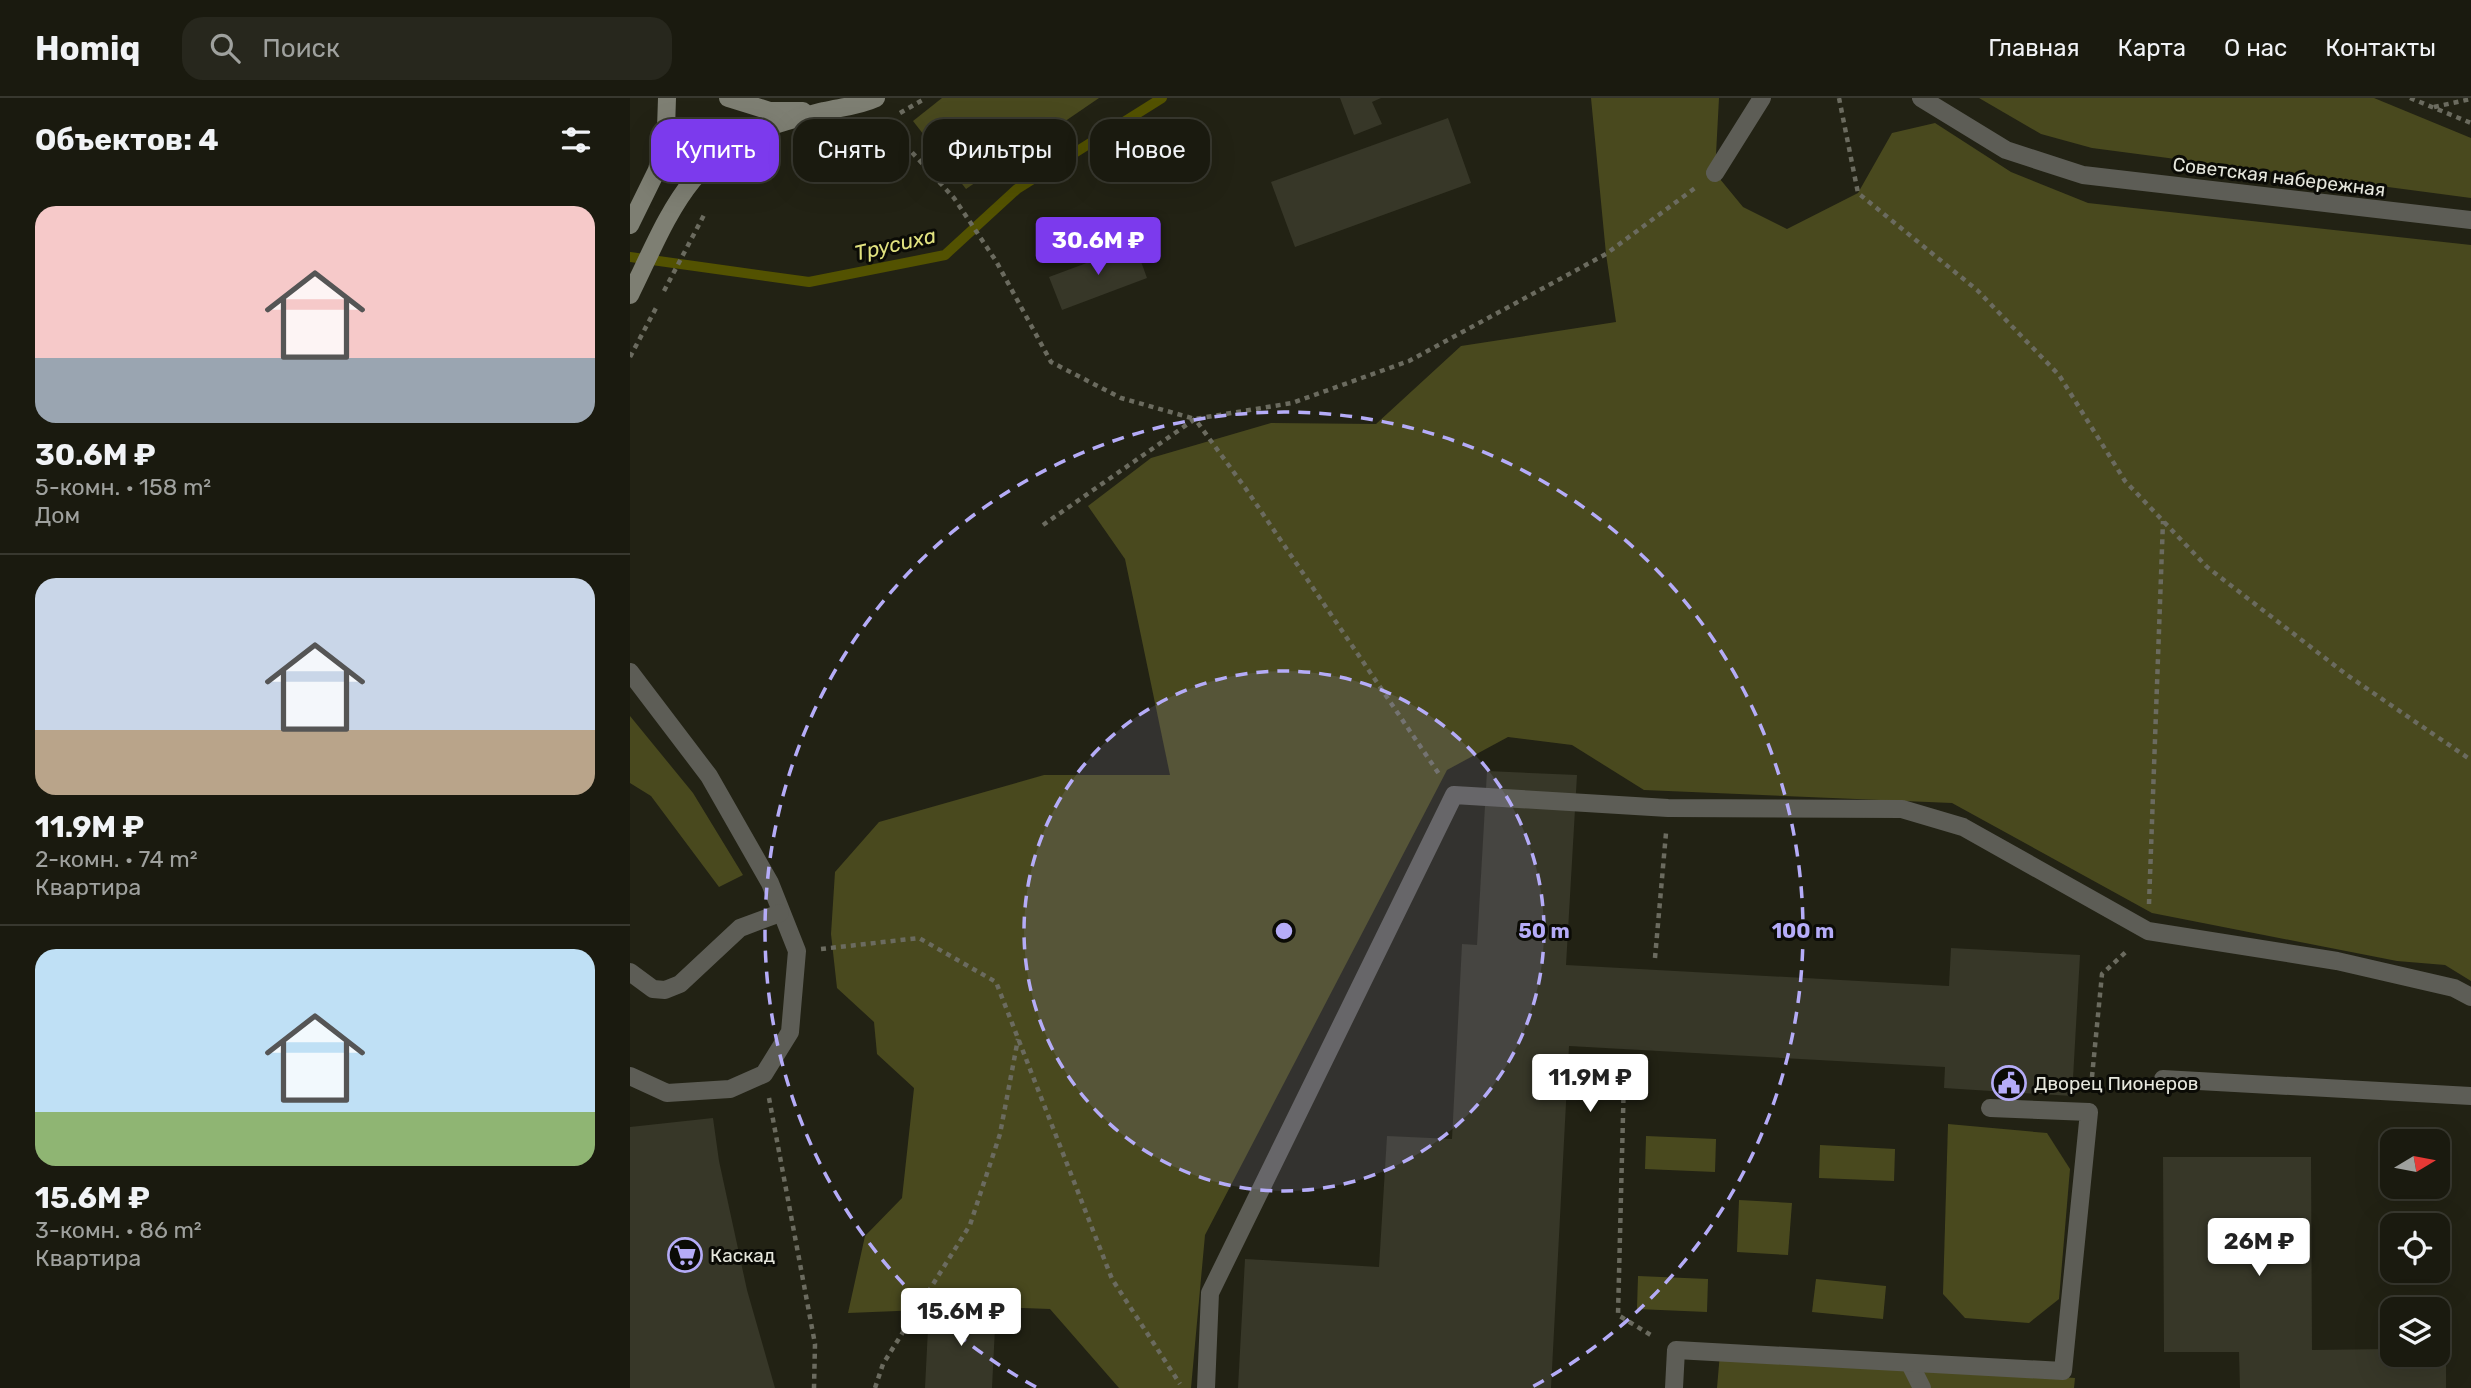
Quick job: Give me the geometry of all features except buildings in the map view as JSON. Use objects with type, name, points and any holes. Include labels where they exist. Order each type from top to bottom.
[{"type":"main road","points":[[630,225],[657,170],[666,129],[667,98]]},
{"type":"main road","points":[[728,98],[770,110],[826,110]]},
{"type":"main road","points":[[630,295],[675,204],[687,185],[711,159],[741,138],[775,125],[876,98]]},
{"type":"street","points":[[1715,173],[1762,98]]},
{"type":"street","name":"Советская набережная","points":[[1921,98],[2006,150],[2083,175],[2471,220]]},
{"type":"street","points":[[630,671],[709,776],[770,883],[797,951],[790,1032],[764,1073],[730,1089],[667,1093],[630,1076]]},
{"type":"street","points":[[1206,1388],[1210,1293],[1454,794],[1668,808],[1902,809],[1963,827],[2148,930],[2337,961],[2454,988],[2471,997]]},
{"type":"street","points":[[630,972],[653,989],[665,990],[680,984],[740,928],[780,913]]},
{"type":"street","points":[[2163,1079],[2471,1096]]},
{"type":"street","points":[[1674,1388],[1676,1350],[2063,1371],[2089,1112],[1990,1108]]},
{"type":"street","points":[[1910,1364],[1922,1388]]},
{"type":"path","points":[[889,119],[926,98]]},
{"type":"path","points":[[1839,98],[1858,193],[1977,290],[2059,375],[2125,481],[2207,567],[2347,675],[2471,760]]},
{"type":"path","points":[[2410,98],[2471,122]]},
{"type":"path","points":[[2433,107],[2471,99]]},
{"type":"path","points":[[909,149],[954,198],[996,261],[1052,362],[1121,398],[1195,419],[1292,403],[1409,361],[1605,254],[1715,173]]},
{"type":"path","points":[[1043,525],[1195,419]]},
{"type":"path","points":[[1195,419],[1254,500],[1454,794]]},
{"type":"path","points":[[2089,1112],[2102,974],[2148,930],[2164,521]]},
{"type":"path","points":[[1655,958],[1668,808]]},
{"type":"path","points":[[797,951],[919,938],[996,982],[1112,1279],[1182,1388]]},
{"type":"path","points":[[874,1388],[883,1364],[970,1225],[1000,1133],[1018,1038]]},
{"type":"path","points":[[764,1073],[815,1344],[814,1388]]},
{"type":"path","points":[[1566,1077],[1624,1076],[1618,1315],[1676,1350]]},
{"type":"shaded area","points":[[942,98],[1099,98],[1068,119],[923,119],[923,134],[913,121]]},
{"type":"shaded area","points":[[1591,98],[1719,98],[1715,173],[1743,207],[1787,229],[1858,193],[1892,133],[1935,123],[2011,172],[2088,203],[2471,245],[2471,981],[2445,965],[2397,961],[2152,913],[1952,803],[1644,790],[1572,745],[1508,737],[1447,770],[1205,1235],[1191,1388],[1119,1388],[1050,1309],[996,1307],[848,1313],[865,1236],[902,1198],[914,1088],[877,1054],[874,1022],[837,988],[831,934],[835,872],[879,822],[1044,775],[1170,775],[1125,559],[1088,506],[1151,458],[1271,423],[1376,424],[1461,346],[1616,322],[1606,254]]},
{"type":"shaded area","points":[[1979,98],[2374,98],[2471,138],[2471,198],[2092,148],[2041,134]]},
{"type":"shaded area","points":[[961,182],[976,182],[966,189]]},
{"type":"shaded area","points":[[630,716],[693,793],[743,875],[719,887],[651,796],[630,783]]},
{"type":"shaded area","points":[[1948,1124],[2047,1133],[2070,1169],[2059,1299],[2029,1323],[1965,1318],[1943,1294]]},
{"type":"shaded area","points":[[1646,1136],[1716,1139],[1715,1172],[1645,1169]]},
{"type":"shaded area","points":[[1820,1145],[1895,1149],[1894,1181],[1819,1178]]},
{"type":"shaded area","points":[[1739,1200],[1792,1203],[1788,1255],[1737,1252]]},
{"type":"shaded area","points":[[1638,1276],[1708,1279],[1707,1312],[1637,1309]]},
{"type":"shaded area","points":[[1816,1279],[1886,1286],[1883,1319],[1812,1312]]},
{"type":"shaded area","points":[[1720,1353],[2075,1378],[2074,1388],[1717,1388]]},
{"type":"waterway","name":"Трусиха","points":[[630,257],[809,282],[945,255],[1017,189],[1162,98]]},
{"type":"place","name":"Дворец Пионеров","points":[[2009,1083]]},
{"type":"place","name":"Каскад","points":[[685,1255]]}]
